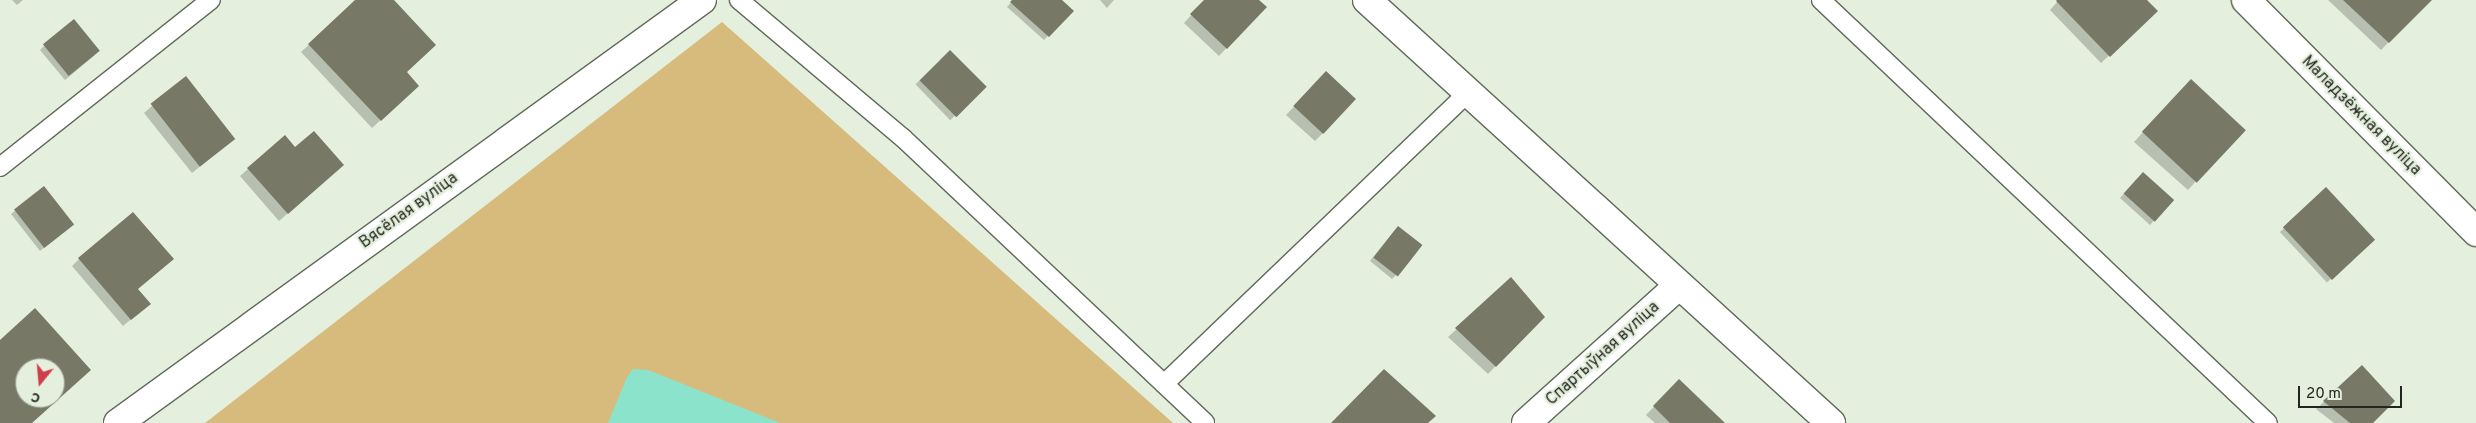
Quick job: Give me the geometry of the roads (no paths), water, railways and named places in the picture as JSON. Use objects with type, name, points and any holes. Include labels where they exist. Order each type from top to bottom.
[{"type":"street","name":"Вясёлая вуліца","points":[[118,423],[702,0]]},
{"type":"street","points":[[1367,0],[1832,423]]},
{"type":"street","name":"Маладзёжная вуліца","points":[[2246,0],[2476,232]]},
{"type":"street","name":"Спартыўная вуліца","points":[[1526,423],[1679,285]]},
{"type":"lane","points":[[0,168],[211,0]]},
{"type":"lane","points":[[739,0],[903,138],[1205,423]]},
{"type":"lane","points":[[1821,0],[2268,423]]},
{"type":"lane","points":[[1164,384],[1468,92]]},
{"type":"water","points":[[633,369],[648,370],[780,423],[608,423],[627,377]]}]
